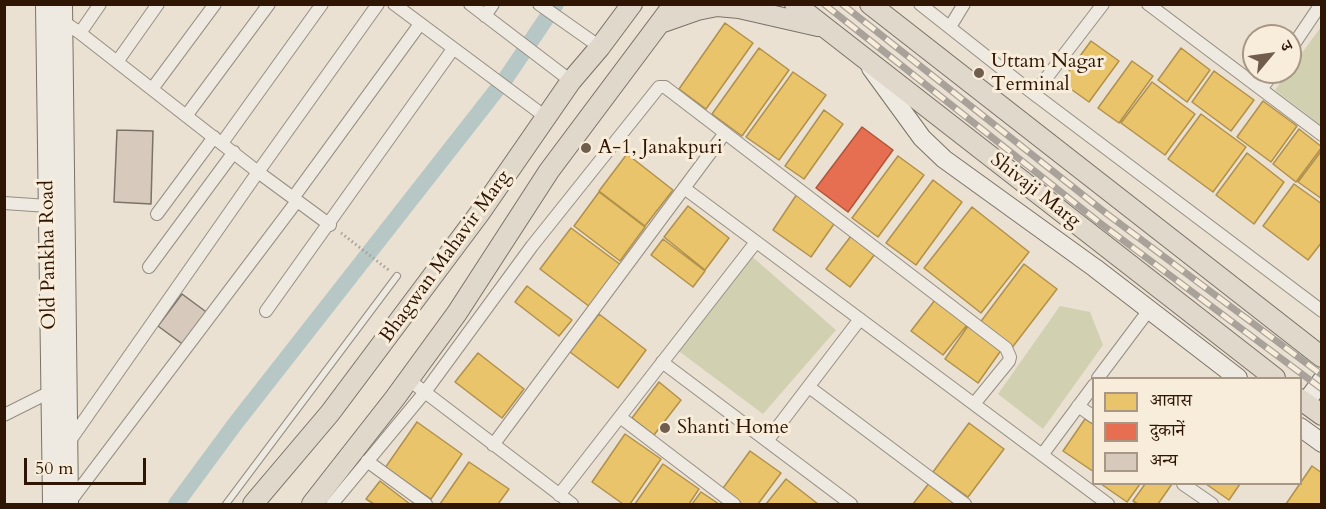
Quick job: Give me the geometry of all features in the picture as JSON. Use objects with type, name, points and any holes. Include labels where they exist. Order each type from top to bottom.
[{"type":"main road","name":"Bhagwan Mahavir Marg","points":[[253,504],[330,413],[479,214],[571,81],[632,4]]},
{"type":"main road","name":"Bhagwan Mahavir Marg","points":[[312,504],[458,313],[549,171],[674,4]]},
{"type":"main road","name":"Shivaji Marg","points":[[795,4],[1274,377]]},
{"type":"main road","points":[[870,4],[1322,357]]},
{"type":"main road","points":[[660,23],[697,10],[717,6],[749,10],[824,27]]},
{"type":"main road","points":[[1298,338],[1322,335]]},
{"type":"street","name":"Old Pankha Road","points":[[45,4],[50,392],[63,504]]},
{"type":"street","points":[[80,33],[100,4]]},
{"type":"street","points":[[117,62],[158,4]]},
{"type":"street","points":[[152,89],[215,4]]},
{"type":"street","points":[[186,116],[269,4]]},
{"type":"street","points":[[157,214],[218,140],[322,4]]},
{"type":"street","points":[[68,442],[378,4]]},
{"type":"street","points":[[394,4],[547,118]]},
{"type":"street","points":[[470,4],[571,81]]},
{"type":"street","points":[[485,16],[493,4]]},
{"type":"street","points":[[539,4],[600,47]]},
{"type":"street","points":[[920,4],[1034,94],[1322,311]]},
{"type":"street","points":[[950,27],[964,4]]},
{"type":"street","points":[[1034,94],[1103,4]]},
{"type":"street","points":[[1148,4],[1322,135]]},
{"type":"street","points":[[1302,32],[1321,4]]},
{"type":"street","name":"Old Pankha Road","points":[[63,504],[68,442],[64,13]]},
{"type":"street","points":[[64,13],[80,33],[258,172],[330,225]]},
{"type":"street","points":[[63,504],[295,199],[420,24]]},
{"type":"street","points":[[266,311],[330,225],[453,49]]},
{"type":"street","points":[[862,56],[922,138],[944,159],[1237,377]]},
{"type":"street","points":[[1261,89],[1265,84]]},
{"type":"street","points":[[332,504],[425,392],[532,246],[659,87],[665,87],[1006,348],[1010,357],[1009,361],[974,404]]},
{"type":"street","points":[[493,445],[725,133]]},
{"type":"street","points":[[149,267],[234,152]]},
{"type":"street","points":[[684,188],[1108,504]]},
{"type":"street","points":[[4,203],[48,206]]},
{"type":"street","points":[[558,495],[756,242]]},
{"type":"street","points":[[1099,377],[1149,310]]},
{"type":"street","points":[[767,441],[860,320]]},
{"type":"street","points":[[662,362],[851,504]]},
{"type":"street","points":[[409,380],[572,504]]},
{"type":"street","points":[[1310,434],[1322,380]]},
{"type":"street","points":[[4,415],[68,384]]},
{"type":"street","points":[[809,387],[965,504]]},
{"type":"street","points":[[1042,455],[1092,388]]},
{"type":"street","points":[[1078,406],[1092,416]]},
{"type":"street","points":[[620,417],[734,504]]},
{"type":"street","points":[[368,461],[426,504]]},
{"type":"street","points":[[1186,485],[1212,504]]},
{"type":"lane","points":[[226,504],[397,276]]},
{"type":"path","points":[[330,225],[378,261]]},
{"type":"green space","points":[[1321,27],[1321,125],[1275,90],[1279,84],[1302,84],[1302,53]]},
{"type":"green space","points":[[748,253],[836,330],[763,414],[672,346]]},
{"type":"green space","points":[[1060,306],[1090,312],[1103,345],[1043,429],[998,394]]},
{"type":"building: आवास","points":[[725,23],[753,43],[706,109],[679,89]]},
{"type":"building: आवास","points":[[1091,41],[1119,61],[1089,102],[1061,82]]},
{"type":"building: आवास","points":[[759,48],[789,70],[742,136],[712,114]]},
{"type":"building: आवास","points":[[1181,48],[1210,70],[1187,102],[1158,80]]},
{"type":"building: आवास","points":[[1132,61],[1153,76],[1119,123],[1098,108]]},
{"type":"building: आवास","points":[[1214,71],[1254,100],[1231,131],[1192,102]]},
{"type":"building: आवास","points":[[793,72],[826,95],[779,160],[746,137]]},
{"type":"building: आवास","points":[[1152,82],[1195,114],[1165,155],[1121,123]]},
{"type":"building: आवास","points":[[1263,101],[1297,126],[1271,162],[1237,137]]},
{"type":"building: आवास","points":[[824,110],[843,124],[804,179],[785,166]]},
{"type":"building: आवास","points":[[1201,114],[1246,147],[1213,192],[1168,159]]},
{"type":"building: आवास","points":[[1299,129],[1322,147],[1296,182],[1273,164]]},
{"type":"building: आवास","points":[[1322,150],[1322,199],[1298,182]]},
{"type":"building: आवास","points":[[1247,153],[1284,182],[1254,224],[1216,195]]},
{"type":"building: आवास","points":[[627,154],[673,190],[645,226],[599,191]]},
{"type":"building: आवास","points":[[898,156],[924,175],[878,237],[852,218]]},
{"type":"building: आवास","points":[[933,180],[962,202],[916,265],[886,243]]},
{"type":"building: आवास","points":[[1294,184],[1322,204],[1322,242],[1308,260],[1263,226]]},
{"type":"building: आवास","points":[[599,192],[645,227],[620,261],[574,226]]},
{"type":"building: आवास","points":[[797,194],[836,221],[811,257],[773,230]]},
{"type":"building: आवास","points":[[688,206],[729,238],[705,270],[664,237]]},
{"type":"building: आवास","points":[[972,207],[1029,252],[981,313],[924,268]]},
{"type":"building: आवास","points":[[571,228],[621,265],[590,307],[540,269]]},
{"type":"building: आवास","points":[[851,236],[875,254],[850,287],[826,269]]},
{"type":"building: आवास","points":[[663,239],[705,271],[693,287],[651,255]]},
{"type":"building: आवास","points":[[1024,264],[1057,289],[1011,349],[979,324]]},
{"type":"building: आवास","points":[[527,286],[572,320],[559,336],[515,302]]},
{"type":"building: आवास","points":[[935,300],[967,325],[943,355],[911,331]]},
{"type":"building: आवास","points":[[599,314],[646,350],[618,388],[570,352]]},
{"type":"building: आवास","points":[[968,326],[1002,349],[978,383],[945,359]]},
{"type":"building: आवास","points":[[478,353],[524,389],[502,418],[455,382]]},
{"type":"building: आवास","points":[[659,382],[681,400],[654,435],[632,418]]},
{"type":"building: आवास","points":[[1085,419],[1092,424],[1092,471],[1063,451]]},
{"type":"building: आवास","points":[[417,422],[462,454],[431,499],[385,468]]},
{"type":"building: आवास","points":[[969,423],[1004,449],[968,497],[933,472]]},
{"type":"building: आवास","points":[[625,434],[661,459],[630,504],[623,504],[592,482]]},
{"type":"building: आवास","points":[[750,451],[781,473],[758,504],[740,504],[721,491]]},
{"type":"building: आवास","points":[[469,462],[509,489],[498,504],[440,504]]},
{"type":"building: आवास","points":[[663,464],[699,489],[689,504],[635,504]]},
{"type":"building: आवास","points":[[1312,466],[1322,473],[1322,504],[1286,504],[1299,485],[1302,485],[1302,481]]},
{"type":"building: आवास","points":[[786,479],[818,504],[766,504]]},
{"type":"building: आवास","points":[[380,481],[410,504],[374,504],[366,499]]},
{"type":"building: आवास","points":[[930,482],[958,504],[913,504]]},
{"type":"building: आवास","points":[[1102,485],[1139,485],[1127,502]]},
{"type":"building: आवास","points":[[1144,485],[1171,485],[1158,504],[1138,504],[1133,501]]},
{"type":"building: आवास","points":[[1207,485],[1239,485],[1229,500]]},
{"type":"building: आवास","points":[[701,492],[719,504],[692,504]]},
{"type":"building: दुकानें","points":[[862,127],[893,150],[848,212],[816,188]]},
{"type":"building: अन्य","points":[[117,130],[153,131],[151,204],[114,202]]},
{"type":"building: अन्य","points":[[182,294],[209,314],[185,346],[158,326]]},
{"type":"waterway","points":[[176,504],[235,424],[506,78],[556,4]]},
{"type":"railway","points":[[824,4],[1100,223],[1322,389]]},
{"type":"railway","points":[[842,4],[1107,214],[1322,375]]},
{"type":"place","name":"Uttam Nagar Terminal","points":[[979,73]]},
{"type":"place","name":"A-1, Janakpuri","points":[[586,148]]},
{"type":"place","name":"Shanti Home","points":[[665,428]]}]
